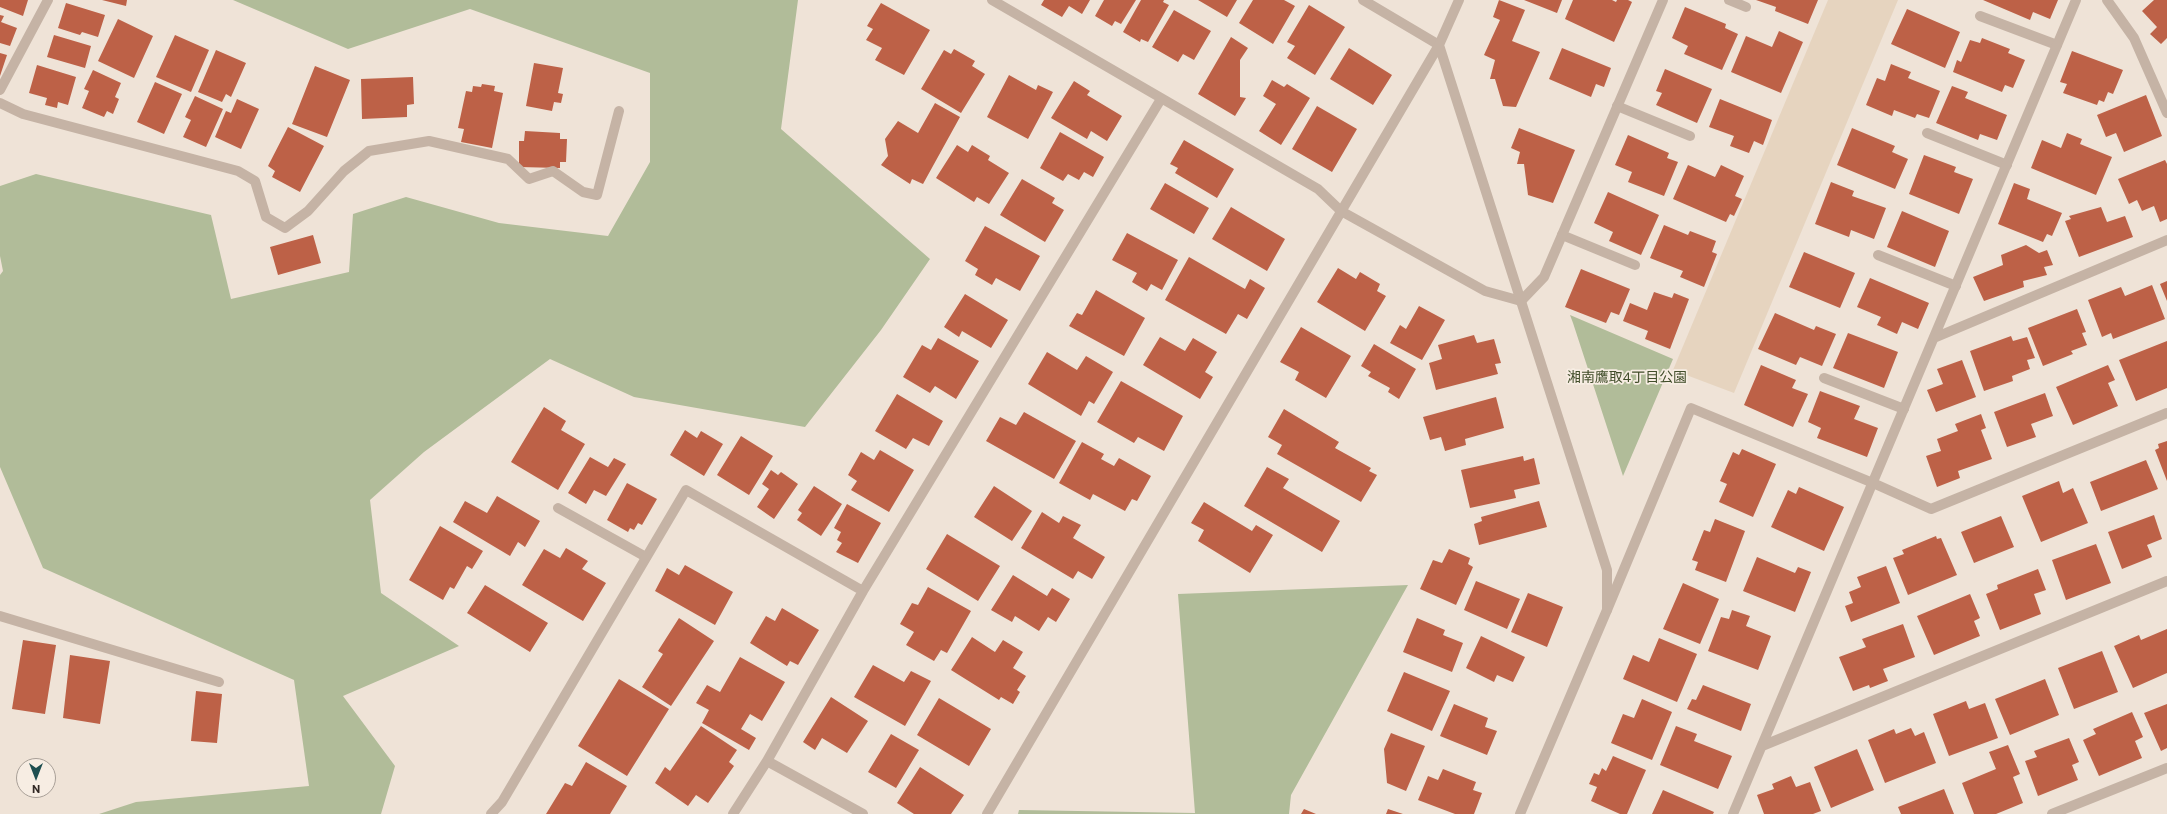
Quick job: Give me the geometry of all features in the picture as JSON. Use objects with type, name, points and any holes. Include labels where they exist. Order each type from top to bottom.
[{"type":"street","points":[[0,90],[48,0]]},
{"type":"street","points":[[992,0],[1318,189],[1341,211],[1485,291],[1521,301]]},
{"type":"street","points":[[1363,0],[1439,45],[1607,570],[1607,610]]},
{"type":"street","points":[[987,814],[1439,45],[1459,0]]},
{"type":"street","points":[[1521,301],[1544,277],[1663,0]]},
{"type":"street","points":[[1729,0],[1746,8]]},
{"type":"street","points":[[1733,814],[2076,0]]},
{"type":"street","points":[[2107,0],[2134,38],[2167,113]]},
{"type":"street","points":[[1980,16],[2057,45]]},
{"type":"street","points":[[733,814],[767,761],[863,591],[1162,99]]},
{"type":"street","points":[[0,103],[23,114],[238,171],[255,181],[266,217],[285,228],[308,211],[344,171],[369,151],[429,141],[508,159],[529,179],[553,171],[583,192],[598,195],[619,111]]},
{"type":"street","points":[[1617,106],[1690,136]]},
{"type":"street","points":[[1927,133],[2007,165]]},
{"type":"street","points":[[1562,235],[1635,265]]},
{"type":"street","points":[[1934,338],[2167,240]]},
{"type":"street","points":[[1878,255],[1956,286]]},
{"type":"street","points":[[1824,378],[1904,409]]},
{"type":"street","points":[[1520,814],[1691,408],[1873,483],[1931,509],[2167,413]]},
{"type":"street","points":[[491,814],[502,802],[686,490],[863,591]]},
{"type":"street","points":[[558,508],[646,557]]},
{"type":"street","points":[[1762,746],[2167,581]]},
{"type":"street","points":[[0,616],[219,682]]},
{"type":"street","points":[[767,761],[863,814]]},
{"type":"street","points":[[2052,814],[2167,768]]},
{"type":"street","points":[[992,814],[994,803]]},
{"type":"green space","points":[[233,0],[798,0],[781,129],[930,259],[881,330],[805,427],[634,397],[550,359],[424,452],[370,500],[381,593],[459,646],[343,696],[395,766],[381,814],[99,814],[136,802],[309,786],[294,680],[43,568],[0,467],[0,275],[3,271],[0,256],[0,186],[36,174],[211,215],[231,299],[349,272],[353,214],[406,197],[499,223],[608,236],[650,162],[650,73],[470,9],[348,49]]},
{"type":"green space","name":"湘南鷹取4丁目公園","points":[[1570,315],[1673,359],[1623,476],[1573,323]]},
{"type":"green space","points":[[1408,585],[1291,795],[1289,814],[1018,814],[1019,810],[1195,813],[1178,594]]},
{"type":"shaded area","points":[[1828,0],[1898,0],[1734,393],[1673,370]]},
{"type":"building","points":[[0,0],[28,0],[23,16],[0,7]]},
{"type":"building","points":[[102,0],[127,0],[126,6]]},
{"type":"building","points":[[1044,0],[1090,0],[1082,14],[1069,6],[1062,17],[1041,5]]},
{"type":"building","points":[[1104,0],[1136,0],[1121,24],[1115,21],[1112,26],[1095,16]]},
{"type":"building","points":[[1141,0],[1164,0],[1163,2],[1169,5],[1148,42],[1141,39],[1140,42],[1123,32]]},
{"type":"building","points":[[1198,0],[1237,0],[1227,17]]},
{"type":"building","points":[[1253,0],[1284,0],[1295,6],[1273,44],[1239,23]]},
{"type":"building","points":[[1499,0],[1525,10],[1512,41],[1540,52],[1516,107],[1503,106],[1495,79],[1490,79],[1495,60],[1484,55],[1500,20],[1493,17]]},
{"type":"building","points":[[1524,0],[1562,0],[1557,13]]},
{"type":"building","points":[[1573,0],[1612,0],[1616,2],[1617,0],[1628,0],[1632,2],[1614,42],[1565,19]]},
{"type":"building","points":[[1756,0],[1818,0],[1808,24],[1775,11],[1776,7]]},
{"type":"building","points":[[1983,0],[2058,0],[2050,19],[2033,12],[2030,20]]},
{"type":"building","points":[[2154,0],[2167,0],[2167,38],[2161,44],[2150,34],[2157,27],[2142,11]]},
{"type":"building","points":[[66,3],[105,15],[98,37],[82,32],[80,35],[58,28]]},
{"type":"building","points":[[881,3],[930,30],[904,75],[875,60],[882,48],[866,40],[873,29],[867,26]]},
{"type":"building","points":[[1309,5],[1345,27],[1315,75],[1287,58],[1295,46],[1287,42]]},
{"type":"building","points":[[1685,7],[1726,24],[1725,28],[1738,34],[1722,70],[1684,54],[1688,46],[1672,38]]},
{"type":"building","points":[[1907,9],[1960,32],[1945,68],[1891,44]]},
{"type":"building","points":[[1174,10],[1211,31],[1194,60],[1183,54],[1178,62],[1152,47]]},
{"type":"building","points":[[0,15],[4,16],[1,22],[17,28],[10,46],[0,43]]},
{"type":"building","points":[[118,19],[153,36],[134,78],[98,61]]},
{"type":"building","points":[[1779,31],[1803,42],[1781,93],[1731,72],[1746,36],[1772,47]]},
{"type":"building","points":[[54,35],[91,46],[85,68],[47,57]]},
{"type":"building","points":[[175,35],[209,50],[191,92],[156,77]]},
{"type":"building","points":[[1231,37],[1248,48],[1240,60],[1240,97],[1246,98],[1235,116],[1198,94]]},
{"type":"building","points":[[1982,38],[2010,49],[2008,53],[2025,60],[2013,88],[2005,85],[2002,92],[1953,72],[1957,60],[1961,62],[1970,40],[1980,43]]},
{"type":"building","points":[[1349,48],[1392,75],[1373,105],[1330,79]]},
{"type":"building","points":[[1562,48],[1611,68],[1604,87],[1596,84],[1591,97],[1549,79]]},
{"type":"building","points":[[954,49],[975,61],[972,66],[985,74],[961,113],[921,89],[944,50],[951,54]]},
{"type":"building","points":[[216,50],[246,63],[231,97],[226,94],[222,102],[198,92]]},
{"type":"building","points":[[2072,51],[2123,70],[2113,94],[2108,92],[2104,102],[2099,100],[2097,105],[2063,93],[2067,84],[2060,82]]},
{"type":"building","points":[[0,53],[7,55],[0,76]]},
{"type":"building","points":[[534,63],[563,68],[558,93],[563,94],[561,103],[554,102],[552,111],[526,106]]},
{"type":"building","points":[[1891,64],[1911,72],[1908,78],[1940,91],[1929,118],[1917,114],[1915,118],[1894,110],[1892,116],[1866,105],[1877,78],[1885,81]]},
{"type":"building","points":[[37,65],[76,77],[68,105],[58,102],[57,108],[45,105],[47,98],[29,93]]},
{"type":"building","points":[[315,66],[350,80],[327,137],[292,124]]},
{"type":"building","points":[[1665,69],[1712,89],[1697,123],[1656,105],[1662,93],[1656,91]]},
{"type":"building","points":[[93,70],[121,83],[115,97],[119,99],[113,114],[107,111],[104,117],[82,108],[89,91],[84,89]]},
{"type":"building","points":[[1009,75],[1036,90],[1038,85],[1053,92],[1028,139],[987,117]]},
{"type":"building","points":[[413,77],[414,104],[407,105],[407,117],[362,119],[361,79]]},
{"type":"building","points":[[1272,80],[1284,87],[1287,84],[1310,98],[1281,145],[1259,131],[1276,104],[1263,96]]},
{"type":"building","points":[[1074,81],[1090,91],[1087,95],[1122,116],[1107,141],[1091,131],[1087,139],[1051,118]]},
{"type":"building","points":[[155,82],[182,94],[164,134],[137,122]]},
{"type":"building","points":[[482,84],[495,86],[494,91],[503,93],[492,148],[461,142],[464,129],[458,128],[466,91],[472,92],[473,86],[481,87]]},
{"type":"building","points":[[1952,86],[1968,92],[1965,98],[2007,115],[1997,140],[1980,134],[1978,140],[1936,123]]},
{"type":"building","points":[[2146,95],[2162,136],[2124,152],[2116,133],[2106,137],[2097,115]]},
{"type":"building","points":[[195,96],[223,109],[206,147],[183,137],[191,120],[185,117]]},
{"type":"building","points":[[237,99],[259,109],[241,149],[215,137],[226,111],[231,113]]},
{"type":"building","points":[[1720,99],[1772,120],[1763,145],[1754,141],[1749,153],[1730,146],[1734,136],[1709,127]]},
{"type":"building","points":[[935,103],[960,117],[923,184],[912,179],[910,184],[881,165],[888,156],[885,139],[898,121],[918,133]]},
{"type":"building","points":[[1317,106],[1357,129],[1332,172],[1292,149]]},
{"type":"building","points":[[288,127],[324,146],[300,192],[272,177],[275,171],[268,166]]},
{"type":"building","points":[[1519,128],[1575,150],[1553,203],[1528,195],[1524,164],[1517,164],[1520,152],[1511,148]]},
{"type":"building","points":[[1852,128],[1895,146],[1892,152],[1908,159],[1895,189],[1837,165]]},
{"type":"building","points":[[525,131],[560,133],[560,139],[567,139],[566,162],[560,162],[560,168],[519,167],[519,141],[524,141]]},
{"type":"building","points":[[1060,132],[1104,157],[1093,177],[1084,172],[1079,180],[1068,174],[1063,181],[1040,168]]},
{"type":"building","points":[[2067,133],[2082,139],[2080,144],[2112,157],[2096,195],[2031,168],[2042,140],[2061,148]]},
{"type":"building","points":[[1628,135],[1669,153],[1667,158],[1678,162],[1664,196],[1628,182],[1632,172],[1615,165]]},
{"type":"building","points":[[1184,140],[1234,169],[1217,198],[1175,173],[1178,168],[1170,164]]},
{"type":"building","points":[[957,145],[968,152],[972,145],[990,156],[988,160],[1009,173],[989,204],[977,197],[974,202],[936,178]]},
{"type":"building","points":[[1924,155],[1956,167],[1954,172],[1973,179],[1959,214],[1909,194]]},
{"type":"building","points":[[2165,160],[2167,164],[2167,219],[2160,222],[2154,206],[2142,211],[2137,200],[2129,204],[2118,179]]},
{"type":"building","points":[[1688,165],[1715,177],[1721,165],[1744,176],[1735,196],[1742,199],[1734,216],[1730,214],[1726,222],[1673,199]]},
{"type":"building","points":[[1022,179],[1055,198],[1052,203],[1064,210],[1045,242],[1000,215]]},
{"type":"building","points":[[1831,182],[1854,191],[1852,196],[1886,208],[1874,239],[1851,230],[1849,237],[1815,224]]},
{"type":"building","points":[[1165,183],[1209,208],[1194,234],[1150,209]]},
{"type":"building","points":[[2014,183],[2030,189],[2027,199],[2062,213],[2052,236],[2047,234],[2043,242],[1998,224]]},
{"type":"building","points":[[1608,192],[1659,215],[1641,255],[1609,241],[1613,232],[1594,223]]},
{"type":"building","points":[[1231,207],[1285,239],[1267,271],[1212,239]]},
{"type":"building","points":[[2101,207],[2107,222],[2125,216],[2133,237],[2079,257],[2065,221],[2071,219],[2069,216]]},
{"type":"building","points":[[1902,211],[1949,231],[1935,267],[1887,247]]},
{"type":"building","points":[[1664,225],[1688,235],[1690,231],[1716,241],[1712,252],[1717,254],[1704,287],[1680,277],[1683,271],[1650,258]]},
{"type":"building","points":[[985,226],[1040,256],[1020,291],[996,278],[992,285],[975,275],[978,269],[965,261]]},
{"type":"building","points":[[1127,233],[1178,260],[1162,290],[1151,284],[1147,291],[1132,282],[1137,273],[1112,260]]},
{"type":"building","points":[[313,235],[321,263],[278,275],[270,247]]},
{"type":"building","points":[[2026,245],[2039,253],[2047,250],[2053,265],[2044,267],[2047,275],[2023,281],[2024,287],[1984,301],[1973,277],[2003,265],[2001,255]]},
{"type":"building","points":[[1804,252],[1855,273],[1840,308],[1789,287]]},
{"type":"building","points":[[1189,257],[1245,289],[1250,279],[1265,288],[1247,319],[1238,314],[1226,334],[1165,300]]},
{"type":"building","points":[[1338,268],[1356,279],[1360,272],[1380,284],[1377,291],[1386,296],[1365,331],[1317,302]]},
{"type":"building","points":[[1581,269],[1630,289],[1619,315],[1611,312],[1606,323],[1565,307]]},
{"type":"building","points":[[1870,278],[1929,303],[1918,329],[1902,322],[1897,334],[1877,325],[1881,317],[1857,307]]},
{"type":"building","points":[[2167,281],[2167,301],[2160,284]]},
{"type":"building","points":[[2152,285],[2165,319],[2113,339],[2111,333],[2102,337],[2088,300],[2121,287],[2125,296]]},
{"type":"building","points":[[1096,290],[1145,318],[1124,356],[1069,326],[1077,313],[1082,315]]},
{"type":"building","points":[[1654,292],[1672,298],[1674,293],[1689,299],[1670,349],[1645,339],[1648,331],[1623,321],[1630,303],[1647,310]]},
{"type":"building","points":[[965,294],[1008,320],[991,348],[962,331],[959,337],[944,327]]},
{"type":"building","points":[[1419,306],[1445,320],[1422,360],[1390,343],[1400,325],[1406,329]]},
{"type":"building","points":[[2077,309],[2086,332],[2082,333],[2087,345],[2071,351],[2073,354],[2043,366],[2028,328]]},
{"type":"building","points":[[1775,313],[1814,330],[1816,326],[1836,334],[1822,366],[1800,357],[1796,365],[1758,349]]},
{"type":"building","points":[[1301,327],[1351,356],[1326,398],[1295,380],[1299,372],[1280,362]]},
{"type":"building","points":[[1848,333],[1898,352],[1884,388],[1833,368]]},
{"type":"building","points":[[1474,335],[1477,343],[1494,339],[1501,363],[1495,364],[1498,374],[1436,390],[1429,363],[1442,359],[1438,345]]},
{"type":"building","points":[[2011,336],[2013,341],[2027,337],[2035,358],[2027,360],[2030,369],[2012,376],[2013,381],[1984,391],[1970,351]]},
{"type":"building","points":[[1160,337],[1185,351],[1193,338],[1217,352],[1205,372],[1213,377],[1200,399],[1143,365]]},
{"type":"building","points":[[938,338],[979,361],[956,399],[935,386],[930,393],[903,377],[922,345],[931,350]]},
{"type":"building","points":[[2167,341],[2167,388],[2136,401],[2119,360]]},
{"type":"building","points":[[1374,344],[1416,369],[1399,399],[1388,392],[1390,388],[1368,376],[1371,372],[1361,366]]},
{"type":"building","points":[[1047,352],[1077,370],[1086,356],[1113,372],[1094,404],[1089,401],[1081,416],[1028,384]]},
{"type":"building","points":[[1962,360],[1976,397],[1936,412],[1927,390],[1943,384],[1937,369]]},
{"type":"building","points":[[1761,365],[1796,380],[1792,388],[1808,394],[1793,427],[1744,405]]},
{"type":"building","points":[[2108,365],[2115,380],[2108,383],[2118,406],[2073,425],[2056,387]]},
{"type":"building","points":[[1121,381],[1183,416],[1164,451],[1138,437],[1134,443],[1097,422]]},
{"type":"building","points":[[1820,391],[1860,406],[1854,419],[1878,428],[1867,457],[1817,438],[1821,428],[1808,422]]},
{"type":"building","points":[[2045,393],[2053,416],[2031,424],[2036,437],[2007,447],[1994,412]]},
{"type":"building","points":[[897,394],[943,421],[929,446],[913,438],[906,449],[875,431]]},
{"type":"building","points":[[1496,397],[1504,428],[1465,439],[1466,445],[1445,451],[1441,437],[1430,440],[1423,417]]},
{"type":"building","points":[[544,407],[566,421],[561,430],[585,444],[558,490],[511,462]]},
{"type":"building","points":[[1284,409],[1339,442],[1335,448],[1371,468],[1369,471],[1377,475],[1361,502],[1277,454],[1282,445],[1268,437]]},
{"type":"building","points":[[1024,412],[1076,441],[1054,479],[986,441],[1000,417],[1016,425]]},
{"type":"building","points":[[1981,414],[1986,428],[1981,430],[1992,459],[1958,471],[1960,478],[1937,487],[1926,456],[1941,451],[1937,439],[1958,431],[1955,424]]},
{"type":"building","points":[[685,430],[697,438],[701,431],[723,444],[704,476],[670,455]]},
{"type":"building","points":[[741,436],[773,456],[749,495],[717,475]]},
{"type":"building","points":[[2167,441],[2167,481],[2155,450],[2159,448],[2158,444]]},
{"type":"building","points":[[1082,442],[1104,454],[1101,459],[1114,466],[1119,458],[1151,476],[1137,501],[1132,499],[1125,511],[1093,494],[1090,500],[1059,483]]},
{"type":"building","points":[[1742,449],[1776,464],[1753,517],[1719,502],[1727,484],[1720,481],[1733,452],[1739,455]]},
{"type":"building","points":[[880,450],[914,470],[889,512],[851,490],[857,481],[848,475],[861,452],[874,460]]},
{"type":"building","points":[[1523,456],[1524,461],[1534,458],[1540,484],[1514,490],[1516,498],[1470,508],[1461,470]]},
{"type":"building","points":[[590,457],[608,467],[614,458],[626,464],[606,496],[594,490],[586,504],[568,493]]},
{"type":"building","points":[[2146,460],[2158,489],[2101,511],[2090,482]]},
{"type":"building","points":[[1267,467],[1289,479],[1283,488],[1340,521],[1322,552],[1244,506]]},
{"type":"building","points":[[771,470],[778,475],[781,472],[798,484],[774,519],[757,507],[769,489],[762,484]]},
{"type":"building","points":[[2059,481],[2063,493],[2073,488],[2088,523],[2041,542],[2022,496]]},
{"type":"building","points":[[627,483],[657,499],[642,525],[638,523],[634,530],[630,528],[628,532],[607,520]]},
{"type":"building","points":[[814,486],[842,504],[821,536],[797,520],[802,513],[798,510]]},
{"type":"building","points":[[994,486],[1032,511],[1012,541],[974,517]]},
{"type":"building","points":[[1799,487],[1844,507],[1824,551],[1771,527],[1788,490],[1796,494]]},
{"type":"building","points":[[497,496],[540,521],[525,547],[518,542],[510,556],[453,522],[465,501],[487,513]]},
{"type":"building","points":[[1539,501],[1547,527],[1479,545],[1474,524],[1482,521],[1481,517]]},
{"type":"building","points":[[1204,502],[1252,531],[1256,525],[1273,535],[1250,573],[1198,541],[1204,530],[1191,523]]},
{"type":"building","points":[[847,504],[881,523],[858,563],[836,552],[842,543],[837,540],[841,532],[834,528]]},
{"type":"building","points":[[1042,512],[1059,523],[1063,516],[1081,525],[1073,538],[1105,557],[1092,579],[1078,571],[1073,579],[1021,548]]},
{"type":"building","points":[[2154,515],[2162,539],[2147,545],[2152,557],[2122,569],[2108,532]]},
{"type":"building","points":[[2001,516],[2014,547],[1974,563],[1961,532]]},
{"type":"building","points":[[1715,519],[1745,531],[1726,582],[1695,570],[1698,562],[1692,560],[1704,530],[1710,532]]},
{"type":"building","points":[[440,526],[483,551],[472,569],[467,566],[454,589],[450,587],[443,600],[409,580]]},
{"type":"building","points":[[947,534],[1000,566],[978,601],[926,569]]},
{"type":"building","points":[[1936,536],[1937,539],[1941,538],[1957,575],[1908,595],[1893,558],[1904,554],[1902,550]]},
{"type":"building","points":[[2096,544],[2111,583],[2066,600],[2052,560]]},
{"type":"building","points":[[566,548],[588,561],[582,569],[606,583],[583,621],[522,585],[544,549],[560,558]]},
{"type":"building","points":[[1449,549],[1470,558],[1468,564],[1473,567],[1456,605],[1420,589],[1433,560],[1442,563]]},
{"type":"building","points":[[1757,557],[1795,573],[1798,567],[1811,572],[1795,612],[1743,591]]},
{"type":"building","points":[[685,565],[733,592],[715,625],[655,591],[667,568],[679,575]]},
{"type":"building","points":[[1886,566],[1900,603],[1851,622],[1845,606],[1853,603],[1849,592],[1861,587],[1857,577]]},
{"type":"building","points":[[2038,569],[2046,590],[2034,594],[2041,614],[2000,630],[1986,594],[1998,589],[1997,585]]},
{"type":"building","points":[[1013,575],[1047,596],[1052,588],[1070,599],[1056,622],[1048,617],[1039,631],[1015,616],[1012,622],[991,610]]},
{"type":"building","points":[[1476,581],[1520,599],[1507,629],[1464,610]]},
{"type":"building","points":[[1683,583],[1719,599],[1700,644],[1663,629]]},
{"type":"building","points":[[485,585],[548,623],[530,652],[467,613]]},
{"type":"building","points":[[928,587],[971,611],[947,653],[941,650],[934,661],[906,645],[914,632],[900,624],[912,603],[918,605]]},
{"type":"building","points":[[1528,593],[1563,607],[1547,647],[1511,632]]},
{"type":"building","points":[[1970,594],[1980,618],[1974,621],[1980,636],[1934,655],[1917,616]]},
{"type":"building","points":[[782,608],[819,630],[798,665],[790,661],[787,666],[750,643],[766,616],[775,621]]},
{"type":"building","points":[[1732,610],[1750,616],[1746,626],[1771,636],[1758,670],[1708,651],[1721,617],[1729,619]]},
{"type":"building","points":[[679,618],[714,641],[671,706],[642,687],[663,654],[658,651]]},
{"type":"building","points":[[1417,618],[1445,630],[1443,635],[1463,643],[1452,672],[1403,652]]},
{"type":"building","points":[[1903,624],[1915,657],[1883,669],[1888,681],[1870,688],[1869,685],[1853,691],[1839,657],[1866,647],[1862,639]]},
{"type":"building","points":[[2167,629],[2167,673],[2133,688],[2114,646],[2139,635],[2141,640]]},
{"type":"building","points":[[1481,636],[1525,657],[1513,682],[1497,675],[1494,682],[1466,668]]},
{"type":"building","points":[[972,637],[995,652],[1003,640],[1023,652],[1013,668],[1026,676],[1017,690],[1020,692],[1013,704],[1001,697],[999,700],[951,670]]},
{"type":"building","points":[[1659,638],[1697,654],[1677,702],[1623,679],[1633,655],[1649,662]]},
{"type":"building","points":[[23,640],[56,645],[45,714],[12,709]]},
{"type":"building","points":[[2102,651],[2118,692],[2074,709],[2058,668]]},
{"type":"building","points":[[70,655],[110,661],[100,724],[63,718]]},
{"type":"building","points":[[740,657],[785,682],[762,721],[750,714],[741,729],[756,738],[749,750],[702,723],[709,710],[696,703],[707,685],[720,692]]},
{"type":"building","points":[[873,665],[904,682],[911,671],[931,681],[905,726],[854,697]]},
{"type":"building","points":[[1404,672],[1450,691],[1432,731],[1387,711]]},
{"type":"building","points":[[619,679],[669,709],[627,776],[578,746]]},
{"type":"building","points":[[2045,679],[2059,715],[2010,735],[1995,699]]},
{"type":"building","points":[[1703,685],[1751,704],[1741,731],[1687,709],[1692,699],[1696,700]]},
{"type":"building","points":[[196,691],[222,694],[217,743],[191,741]]},
{"type":"building","points":[[831,697],[868,721],[847,753],[822,738],[815,750],[803,742]]},
{"type":"building","points":[[939,698],[991,729],[969,766],[917,735]]},
{"type":"building","points":[[1642,699],[1672,712],[1652,760],[1611,743],[1623,714],[1634,718]]},
{"type":"building","points":[[1966,701],[1969,709],[1985,703],[1998,738],[1949,756],[1933,714]]},
{"type":"building","points":[[1454,704],[1488,718],[1485,727],[1497,731],[1487,755],[1440,736]]},
{"type":"building","points":[[2167,704],[2167,748],[2161,751],[2144,713]]},
{"type":"building","points":[[2132,712],[2143,737],[2135,741],[2142,758],[2099,776],[2083,740],[2096,734],[2093,729]]},
{"type":"building","points":[[701,726],[737,750],[729,762],[734,766],[708,803],[696,795],[688,806],[655,783],[665,767],[670,771]]},
{"type":"building","points":[[1676,726],[1697,734],[1694,741],[1732,756],[1718,789],[1660,765]]},
{"type":"building","points":[[1911,728],[1915,736],[1924,732],[1936,763],[1885,783],[1868,740],[1894,729],[1896,734]]},
{"type":"building","points":[[1391,733],[1425,746],[1406,791],[1387,783],[1384,749]]},
{"type":"building","points":[[891,734],[919,750],[896,788],[868,772]]},
{"type":"building","points":[[2069,738],[2079,762],[2072,765],[2078,780],[2038,796],[2025,761],[2037,757],[2034,751]]},
{"type":"building","points":[[2008,745],[2020,774],[2013,777],[2023,803],[1996,814],[1974,814],[1962,783],[1996,769],[1989,752]]},
{"type":"building","points":[[1857,749],[1874,790],[1831,808],[1814,767]]},
{"type":"building","points":[[1613,756],[1646,770],[1627,814],[1620,814],[1591,801],[1597,787],[1589,784],[1594,773],[1599,775],[1602,768],[1606,771]]},
{"type":"building","points":[[586,762],[627,786],[610,814],[546,814],[565,783],[572,786]]},
{"type":"building","points":[[920,767],[964,795],[951,814],[914,814],[897,803]]},
{"type":"building","points":[[1443,769],[1476,782],[1473,790],[1482,793],[1474,814],[1455,814],[1418,800],[1428,776],[1438,780]]},
{"type":"building","points":[[1791,776],[1796,787],[1810,782],[1821,811],[1813,814],[1764,814],[1757,795],[1774,789],[1772,784]]},
{"type":"building","points":[[1944,789],[1954,814],[1901,814],[1898,807]]},
{"type":"building","points":[[1663,790],[1714,812],[1713,814],[1652,814]]},
{"type":"building","points":[[1304,809],[1316,814],[1301,814]]},
{"type":"building","points":[[1388,809],[1403,814],[1386,814]]}]
